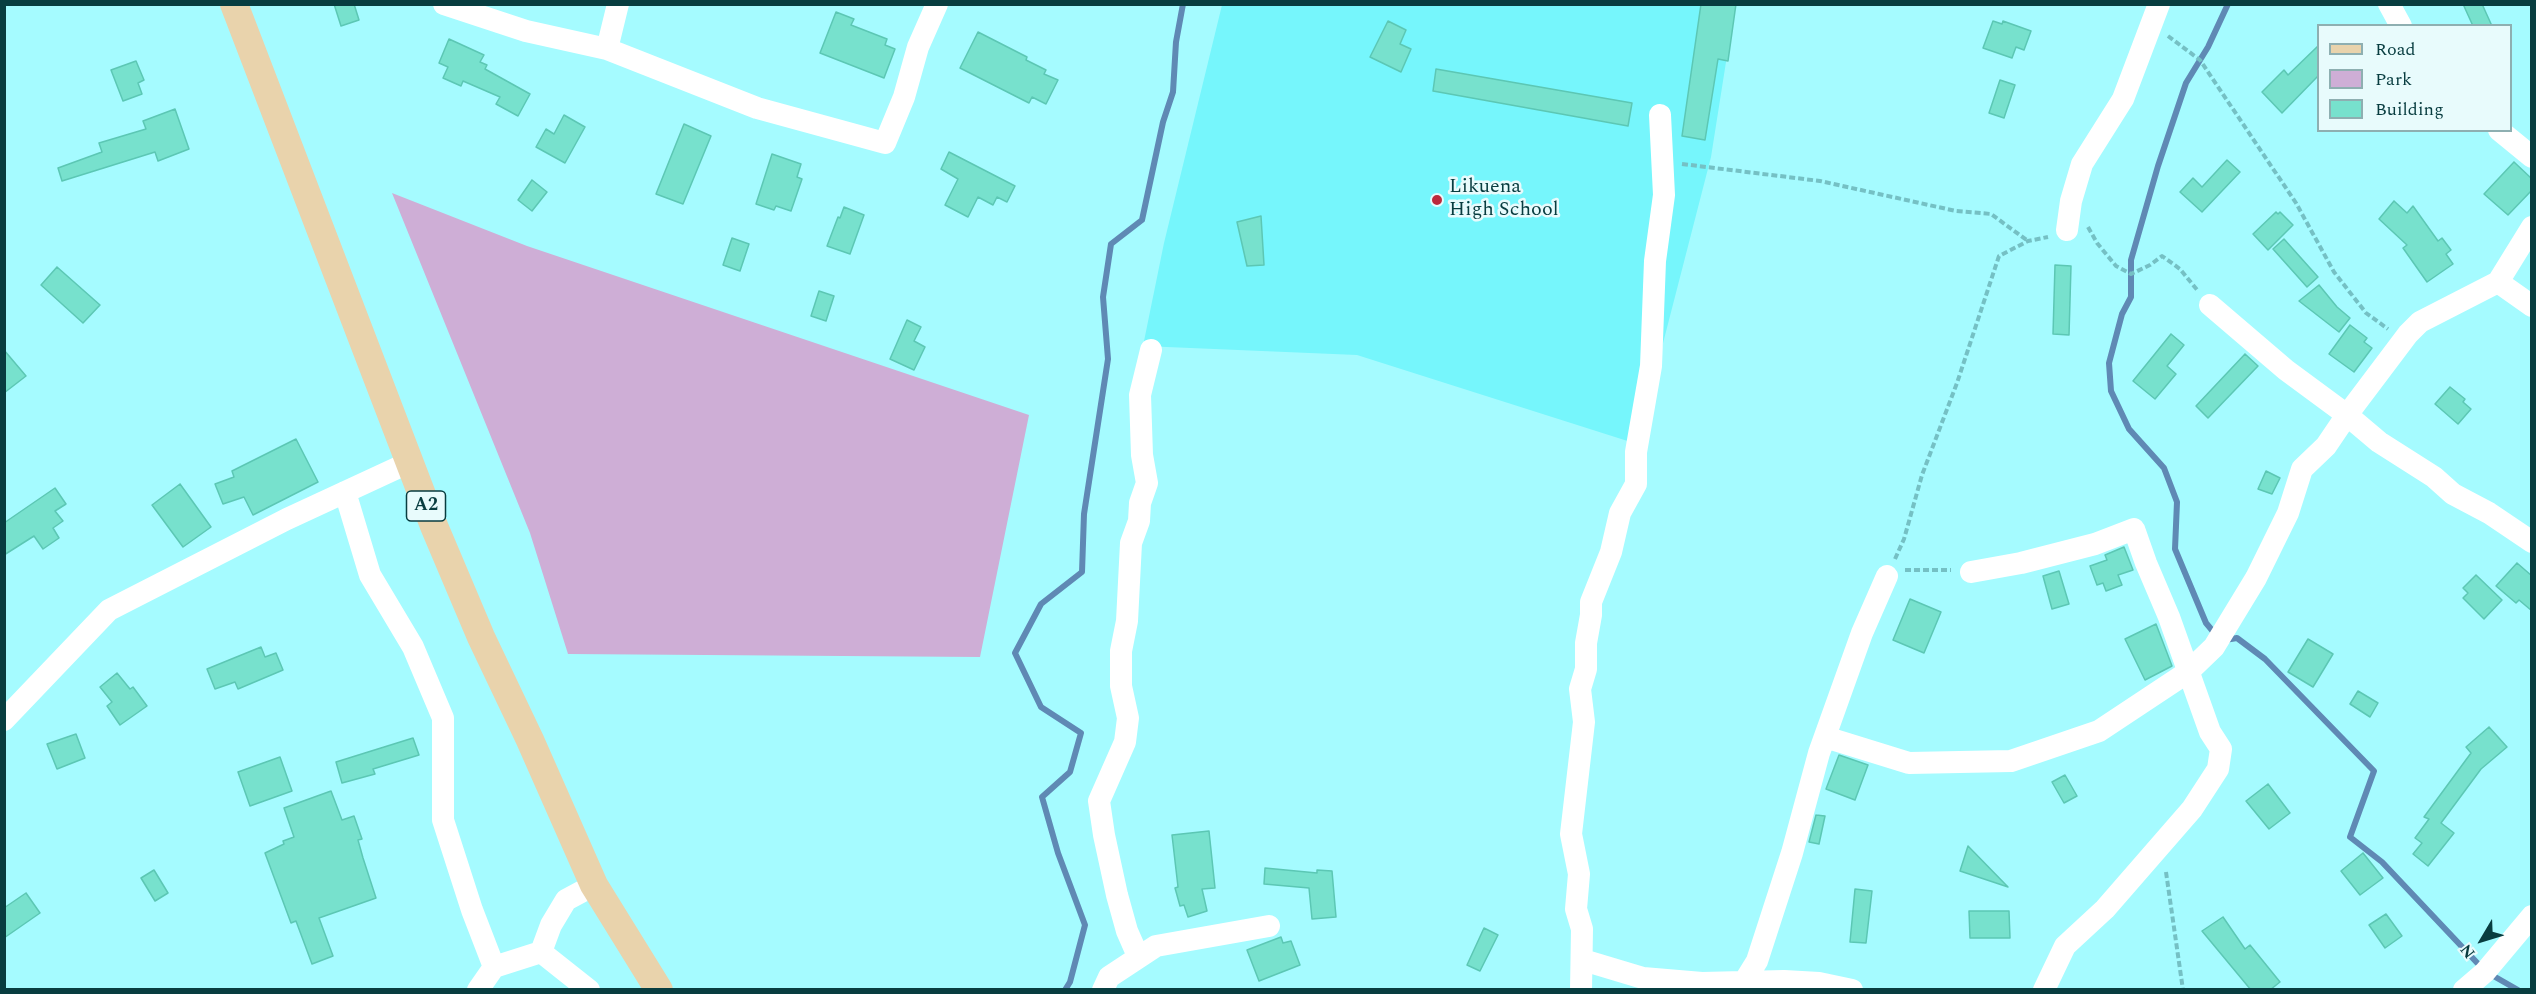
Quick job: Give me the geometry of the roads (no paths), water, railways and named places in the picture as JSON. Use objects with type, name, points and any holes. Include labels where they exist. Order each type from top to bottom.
[{"type":"main road","name":"A2","points":[[234,4],[434,526],[481,637],[530,740],[594,885],[658,990]]},
{"type":"street","points":[[444,4],[526,31],[607,49],[757,108],[885,143],[904,97],[918,47],[937,4]]},
{"type":"street","points":[[607,49],[618,4]]},
{"type":"street","points":[[2389,4],[2400,24]]},
{"type":"street","points":[[2067,230],[2071,201],[2082,164],[2123,99],[2155,14]]},
{"type":"street","points":[[1581,990],[1582,929],[1576,909],[1579,874],[1571,834],[1584,722],[1580,689],[1586,669],[1586,643],[1591,602],[1611,552],[1620,513],[1636,484],[1636,452],[1651,366],[1655,261],[1664,195],[1660,115]]},
{"type":"street","points":[[2501,132],[2532,157]]},
{"type":"street","points":[[1825,737],[1909,763],[2011,761],[2099,731],[2188,672],[2214,647],[2256,578],[2288,513],[2302,469],[2326,446],[2403,340],[2420,322],[2498,282],[2532,227]]},
{"type":"street","points":[[2498,282],[2532,306]]},
{"type":"street","points":[[2210,305],[2286,370],[2379,442],[2434,477],[2454,494],[2489,513],[2532,542]]},
{"type":"street","points":[[1138,956],[1127,931],[1104,835],[1099,801],[1125,742],[1128,718],[1121,686],[1120,651],[1127,621],[1131,543],[1147,483],[1142,455],[1140,395],[1152,350]]},
{"type":"street","points":[[4,720],[109,610],[345,492],[411,462]]},
{"type":"street","points":[[345,492],[370,574],[413,647],[443,718],[443,820],[472,910],[494,966]]},
{"type":"street","points":[[1971,572],[2020,563],[2095,544],[2134,529],[2169,617],[2210,732],[2221,749],[2218,769],[2192,809],[2105,909],[2065,946],[2044,990]]},
{"type":"street","points":[[1744,981],[1757,961],[1775,910],[1825,737],[1863,633],[1887,576]]},
{"type":"street","points":[[541,952],[551,925],[566,900],[594,885]]},
{"type":"street","points":[[2464,990],[2485,972],[2532,916]]},
{"type":"street","points":[[1103,990],[1109,977],[1156,946],[1269,926]]},
{"type":"street","points":[[478,990],[494,966],[541,952]]},
{"type":"street","points":[[541,952],[589,990]]},
{"type":"street","points":[[1583,960],[1643,978],[1702,983],[1744,981],[1819,983],[1852,990]]},
{"type":"waterway","points":[[1065,990],[1070,982],[1085,925],[1058,853],[1042,797],[1070,772],[1081,733],[1041,707],[1015,653],[1041,604],[1082,572],[1084,514],[1108,359],[1103,297],[1111,244],[1142,220],[1163,122],[1173,92],[1176,42],[1183,4]]},
{"type":"waterway","points":[[2216,635],[2206,623],[2175,549],[2177,502],[2164,468],[2129,429],[2111,391],[2109,363],[2122,314],[2131,297],[2131,260],[2158,166],[2186,83],[2208,47],[2228,4]]},
{"type":"waterway","points":[[2225,640],[2237,638],[2265,659],[2374,771],[2350,837],[2382,862],[2482,968]]},
{"type":"waterway","points":[[2490,974],[2518,990]]},
{"type":"place","name":"Likuena High School","points":[[1437,200]]}]
